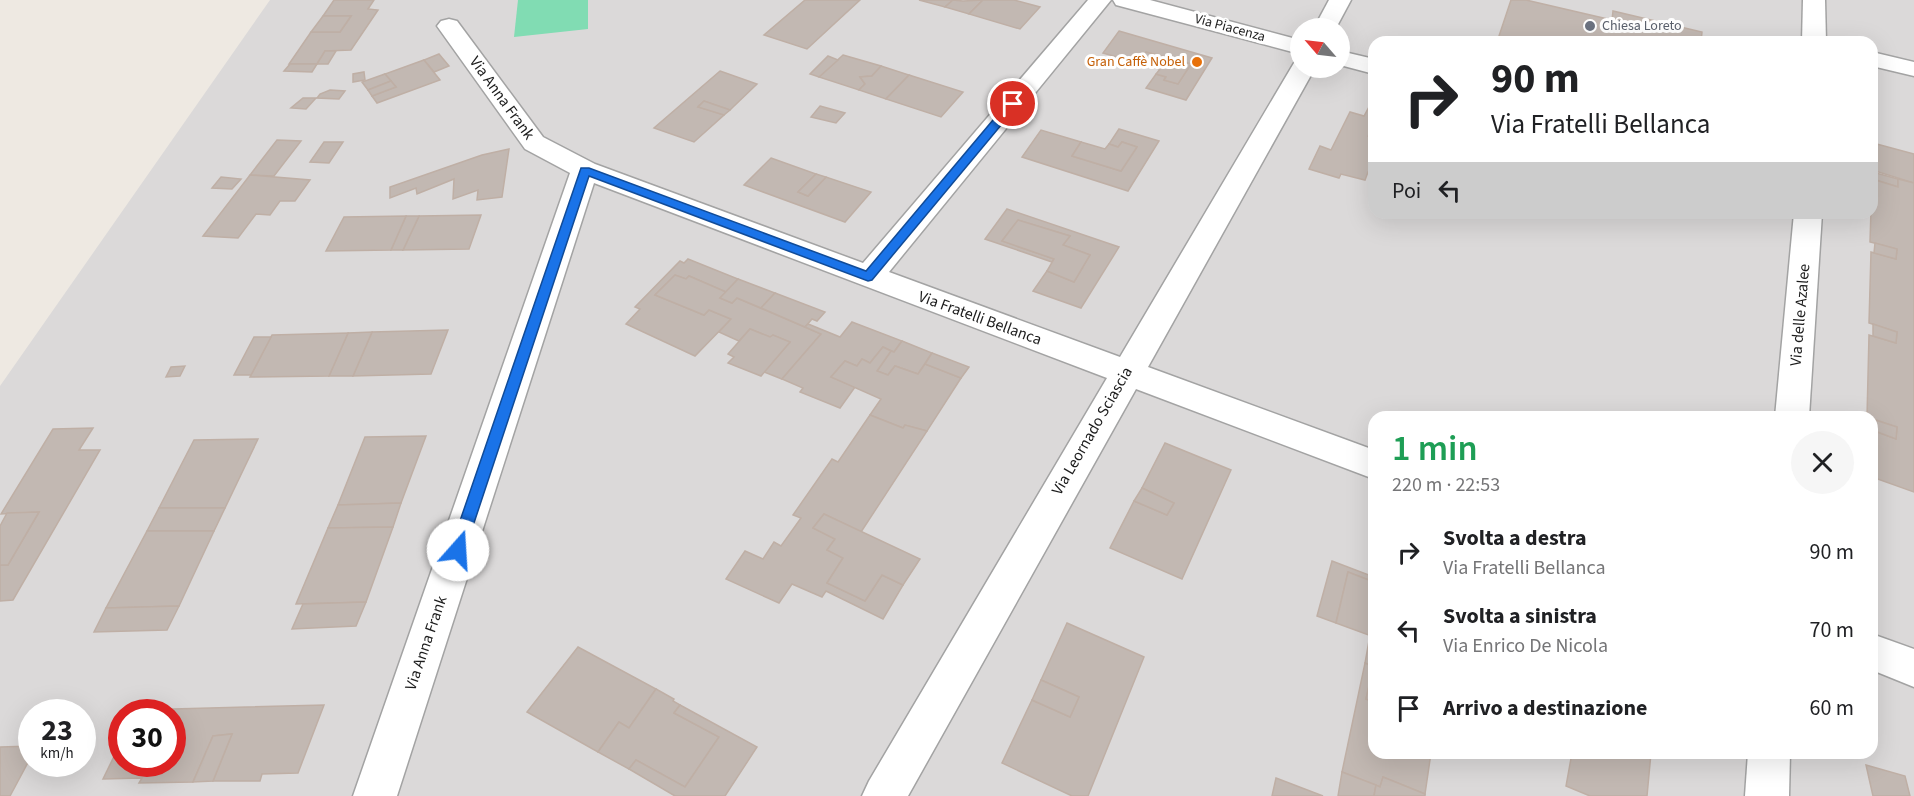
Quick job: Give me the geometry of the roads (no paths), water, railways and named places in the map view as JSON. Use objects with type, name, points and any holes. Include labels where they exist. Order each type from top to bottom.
[{"type":"street","points":[[868,277],[1100,0]]},
{"type":"street","name":"Via Piacenza","points":[[1124,0],[1290,44]]},
{"type":"street","points":[[1330,18],[1340,0]]},
{"type":"street","points":[[1814,0],[1814,36]]},
{"type":"street","name":"Via Anna Frank","points":[[375,796],[585,170],[534,143],[449,26]]},
{"type":"street","points":[[1878,60],[1914,69]]},
{"type":"street","points":[[1350,61],[1368,65]]},
{"type":"street","name":"Via Leornado Sciascia","points":[[884,796],[1297,78]]},
{"type":"street","name":"Via Fratelli Bellanca","points":[[585,170],[1368,463]]},
{"type":"street","name":"Via delle Azalee","points":[[1792,411],[1808,219]]},
{"type":"street","points":[[1878,654],[1914,668]]},
{"type":"street","points":[[1767,796],[1769,759]]},
{"type":"place","name":"Chiesa Loreto","points":[[1590,26]]},
{"type":"place","name":"Gran Caffè Nobel","points":[[1197,62]]}]
